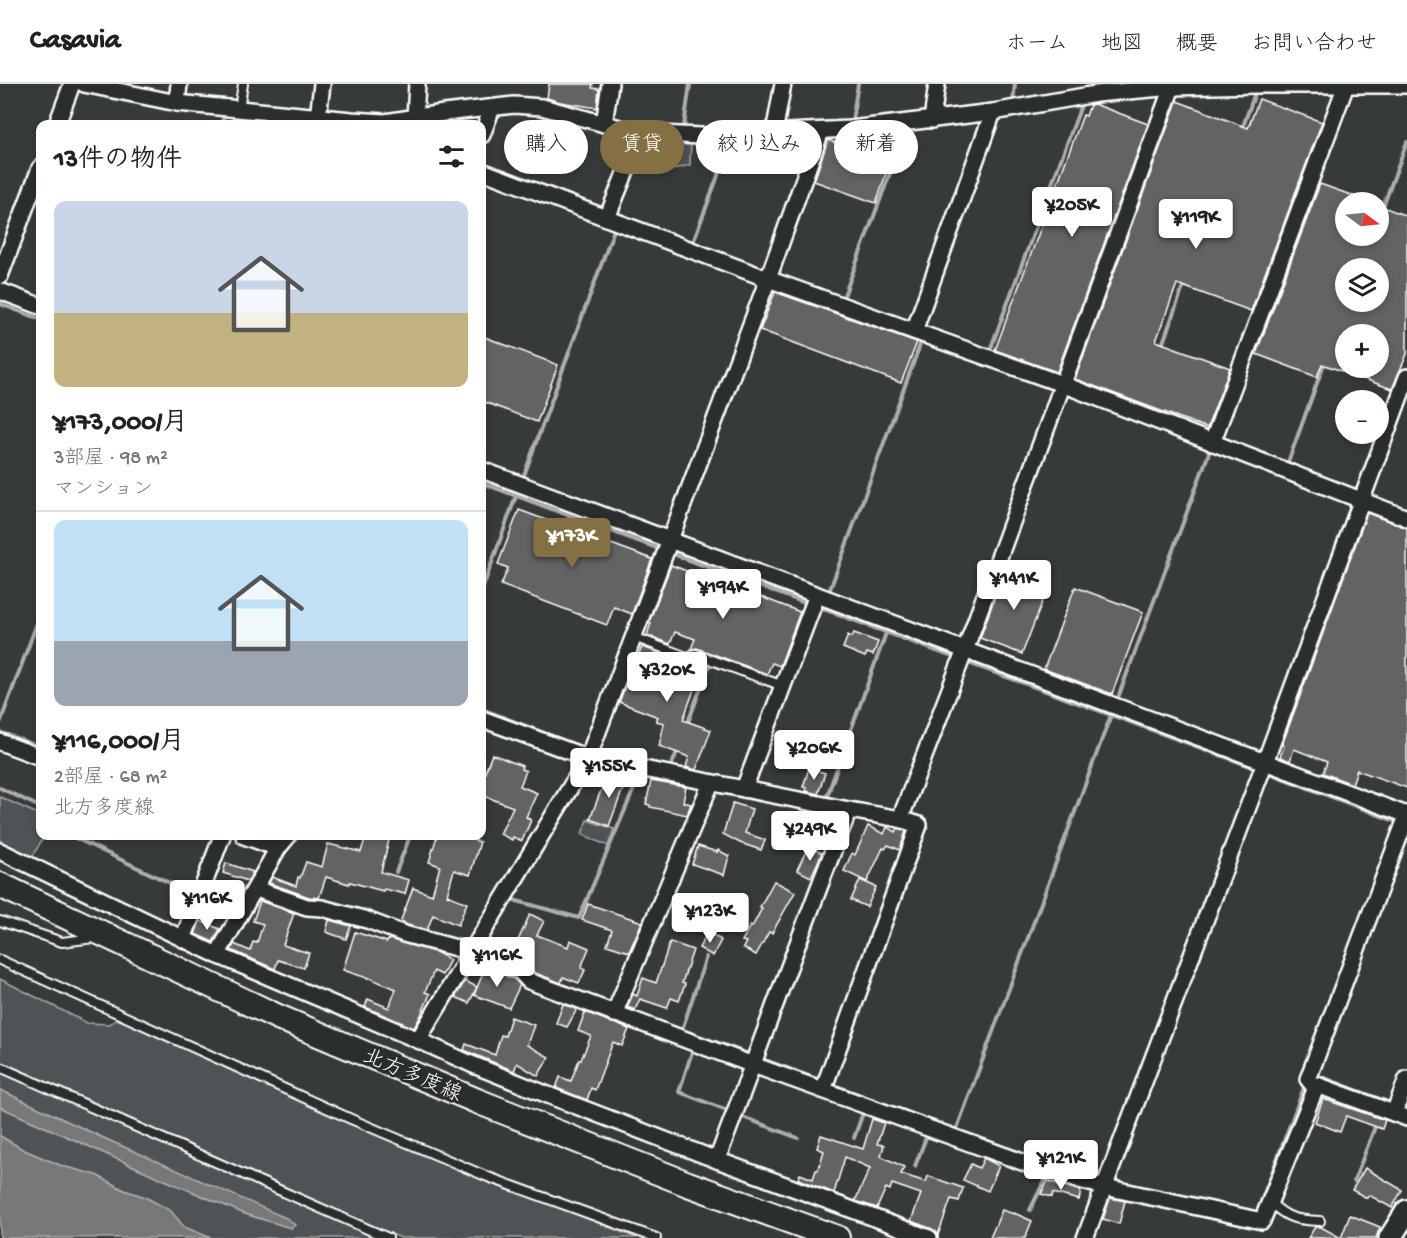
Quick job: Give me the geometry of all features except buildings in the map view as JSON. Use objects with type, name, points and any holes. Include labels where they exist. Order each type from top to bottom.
[{"type":"main road","name":"北方多度線","points":[[0,885],[278,1017],[477,1101],[688,1184],[837,1238]]},
{"type":"main road","points":[[1390,1238],[1407,1211]]},
{"type":"street","points":[[58,120],[72,84]]},
{"type":"street","points":[[87,84],[177,103],[334,120]]},
{"type":"street","points":[[177,103],[179,84]]},
{"type":"street","points":[[318,118],[322,84]]},
{"type":"street","points":[[415,118],[417,84]]},
{"type":"street","points":[[605,120],[610,84]]},
{"type":"street","points":[[776,120],[783,84]]},
{"type":"street","points":[[932,120],[937,84]]},
{"type":"street","points":[[822,131],[993,112],[1096,89],[1255,85],[1407,86]]},
{"type":"street","points":[[1212,443],[1346,85]]},
{"type":"street","points":[[900,819],[965,650],[1172,87]]},
{"type":"street","points":[[400,120],[514,105],[542,107],[600,123]]},
{"type":"street","points":[[486,124],[492,108]]},
{"type":"street","points":[[914,331],[993,112]]},
{"type":"street","points":[[486,173],[768,279],[1062,384],[1407,518]]},
{"type":"street","points":[[607,218],[625,174]]},
{"type":"street","points":[[418,1040],[588,758],[806,174]]},
{"type":"street","points":[[0,276],[36,179]]},
{"type":"street","points":[[0,291],[36,304]]},
{"type":"street","points":[[1085,1238],[1265,762],[1407,376]]},
{"type":"street","points":[[486,472],[670,541],[814,602],[965,650],[1407,815],[1308,1079],[1316,1088]]},
{"type":"street","points":[[744,789],[814,602]]},
{"type":"street","points":[[486,724],[588,758],[900,819],[919,825],[823,1090]]},
{"type":"street","points":[[0,742],[36,756]]},
{"type":"street","points":[[614,1014],[711,783]]},
{"type":"street","points":[[717,1160],[815,895],[849,810]]},
{"type":"street","points":[[183,939],[220,840]]},
{"type":"street","points":[[217,955],[283,842]]},
{"type":"street","points":[[0,852],[217,955],[471,1064],[717,1160],[930,1238]]},
{"type":"street","points":[[256,889],[307,907],[322,908],[367,920],[471,952],[520,971],[529,981],[614,1014],[1050,1172],[1105,1187],[1262,1221],[1317,1085],[1401,1116],[1407,1079]]},
{"type":"lane","points":[[239,109],[243,84]]},
{"type":"lane","points":[[634,637],[687,657],[695,654],[783,686]]},
{"type":"lane","points":[[0,921],[62,942],[107,937]]},
{"type":"lane","points":[[0,960],[351,1119],[488,1177],[656,1238]]},
{"type":"lane","points":[[0,1067],[388,1238]]},
{"type":"lane","points":[[1270,1202],[1287,1216],[1299,1220],[1320,1221]]},
{"type":"shaded area","points":[[684,142],[691,142],[690,165],[684,167]]},
{"type":"shaded area","points":[[0,797],[36,813],[36,840],[42,840],[30,861],[0,846]]},
{"type":"shaded area","points":[[587,820],[614,829],[608,846],[582,834]]},
{"type":"shaded area","points":[[0,979],[87,1023],[109,1024],[120,1018],[485,1179],[637,1238],[401,1238],[0,1061]]},
{"type":"shaded area","points":[[0,1071],[379,1238],[211,1238],[184,1227],[171,1211],[145,1197],[124,1190],[96,1175],[62,1166],[24,1150],[0,1136],[0,1107],[245,1214],[291,1228],[287,1219],[0,1090]]},
{"type":"shaded area","points":[[0,1090],[288,1219],[295,1225],[291,1228],[245,1214],[0,1107]]},
{"type":"shaded area","points":[[0,1136],[24,1150],[62,1166],[96,1175],[124,1190],[145,1197],[171,1211],[184,1227],[211,1238],[0,1238]]},
{"type":"waterway","points":[[684,126],[690,84]]},
{"type":"waterway","points":[[852,120],[858,84]]},
{"type":"waterway","points":[[1013,102],[1015,84]]},
{"type":"waterway","points":[[1242,129],[1255,93]]},
{"type":"waterway","points":[[989,353],[1082,103]]},
{"type":"waterway","points":[[222,120],[224,116]]},
{"type":"waterway","points":[[1388,192],[1407,142]]},
{"type":"waterway","points":[[690,244],[692,245],[719,174]]},
{"type":"waterway","points":[[842,301],[890,174]]},
{"type":"waterway","points":[[523,478],[615,227]]},
{"type":"waterway","points":[[1161,348],[1185,282]]},
{"type":"waterway","points":[[0,304],[36,318]]},
{"type":"waterway","points":[[829,592],[921,342]]},
{"type":"waterway","points":[[1287,465],[1325,361]]},
{"type":"waterway","points":[[1119,695],[1210,450]]},
{"type":"waterway","points":[[486,484],[659,549]]},
{"type":"waterway","points":[[486,579],[516,496]]},
{"type":"waterway","points":[[670,553],[810,605]]},
{"type":"waterway","points":[[736,593],[741,579]]},
{"type":"waterway","points":[[818,607],[955,658]]},
{"type":"waterway","points":[[0,723],[36,626]]},
{"type":"waterway","points":[[826,799],[886,633]]},
{"type":"waterway","points":[[966,662],[1253,767]]},
{"type":"waterway","points":[[687,725],[710,663]]},
{"type":"waterway","points":[[486,711],[581,747]]},
{"type":"waterway","points":[[956,1131],[1111,715]]},
{"type":"waterway","points":[[0,732],[36,746]]},
{"type":"waterway","points":[[644,761],[671,767],[678,749]]},
{"type":"waterway","points":[[1266,772],[1397,822]]},
{"type":"waterway","points":[[509,902],[510,899],[579,918],[639,777]]},
{"type":"waterway","points":[[0,788],[36,805]]},
{"type":"waterway","points":[[79,840],[193,894]]},
{"type":"waterway","points":[[396,872],[408,840]]},
{"type":"waterway","points":[[706,957],[682,1030],[746,1053]]},
{"type":"waterway","points":[[693,1049],[679,1092],[724,1109]]},
{"type":"waterway","points":[[763,1056],[762,1059],[817,1079]]},
{"type":"waterway","points":[[1318,1071],[1317,1075],[1388,1102]]},
{"type":"waterway","points":[[829,1083],[920,1117]]},
{"type":"waterway","points":[[1254,1214],[1256,1215],[1305,1085]]},
{"type":"waterway","points":[[854,1138],[864,1110]]},
{"type":"waterway","points":[[1354,1181],[1380,1114]]},
{"type":"waterway","points":[[740,1116],[798,1138]]},
{"type":"waterway","points":[[915,1166],[927,1135]]},
{"type":"waterway","points":[[1030,1210],[1046,1178]]}]
